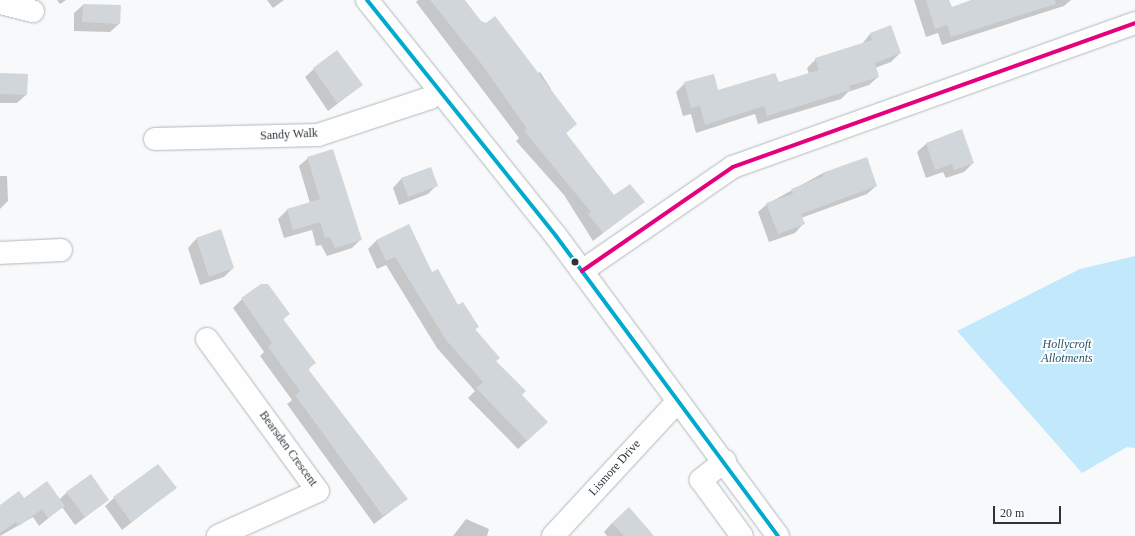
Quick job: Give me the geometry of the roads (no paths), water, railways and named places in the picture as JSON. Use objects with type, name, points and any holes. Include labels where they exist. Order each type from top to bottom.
[{"type":"street","points":[[372,2],[439,90],[582,270],[678,401],[725,461],[778,536]]},
{"type":"street","points":[[0,3],[33,11]]},
{"type":"street","points":[[582,270],[733,166],[1135,23]]},
{"type":"street","name":"Sandy Walk","points":[[155,139],[318,135],[430,98],[439,90]]},
{"type":"street","points":[[0,253],[61,250]]},
{"type":"street","name":"Bearsden Crescent","points":[[206,339],[318,491],[218,536]]},
{"type":"street","name":"Lismore Drive","points":[[553,536],[678,401]]},
{"type":"street","points":[[725,461],[701,480],[742,536]]},
{"type":"park label","name":"Hollycroft Allotments","points":[[1067,352]]}]
